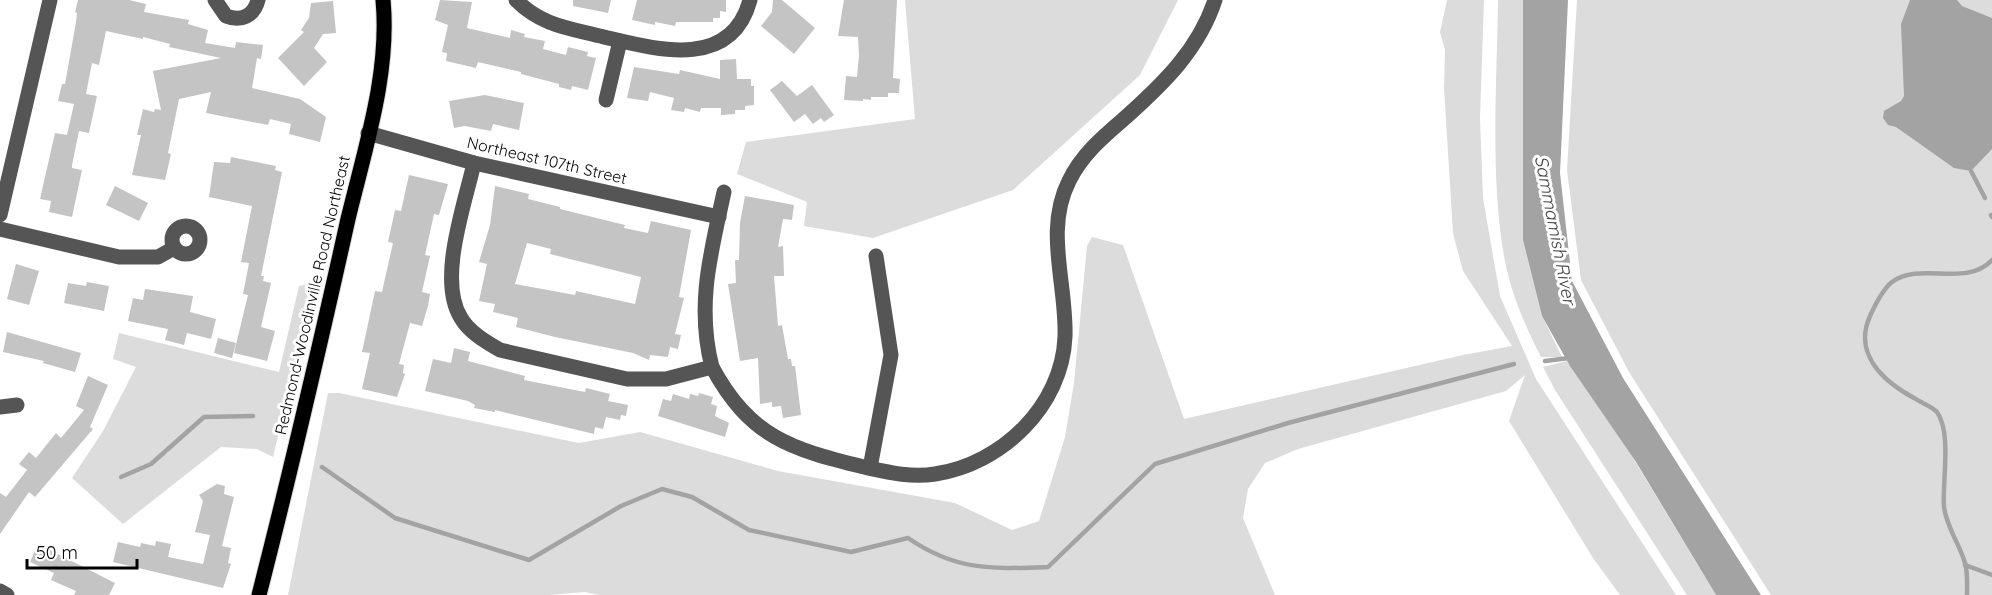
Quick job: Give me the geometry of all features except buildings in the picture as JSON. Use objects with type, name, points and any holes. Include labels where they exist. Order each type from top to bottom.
[{"type":"main road","name":"Redmond-Woodinville Road Northeast","points":[[259,595],[381,74],[385,18],[383,0]]},
{"type":"street","points":[[0,214],[50,0]]},
{"type":"street","points":[[215,0],[226,16],[239,19],[251,13],[258,0]]},
{"type":"street","points":[[516,0],[528,12],[545,22],[656,50],[687,52],[713,44],[734,31],[750,0]]},
{"type":"street","points":[[724,192],[705,285],[703,320],[712,366],[728,396],[754,423],[780,441],[811,454],[909,476],[935,474],[967,467],[999,450],[1034,417],[1047,396],[1063,354],[1065,315],[1057,225],[1067,184],[1078,163],[1179,66],[1208,22],[1215,0]]},
{"type":"street","points":[[606,100],[620,41]]},
{"type":"street","name":"Northeast 107th Street","points":[[368,133],[474,163],[719,217]]},
{"type":"street","points":[[474,163],[451,269],[452,290],[456,309],[462,320],[485,341],[500,350],[627,379],[666,379],[712,366]]},
{"type":"street","points":[[0,229],[119,256],[158,257],[174,248]]},
{"type":"street","points":[[870,468],[891,355],[876,256]]},
{"type":"street","points":[[0,407],[17,405]]},
{"type":"street","points":[[0,591],[7,595]]},
{"type":"shaded area","points":[[905,0],[1178,0],[1140,75],[1013,190],[873,238],[804,226],[807,202],[737,174],[746,142],[915,119]]},
{"type":"shaded area","points":[[1447,0],[1484,0],[1480,118],[1483,198],[1500,296],[1536,379],[1676,595],[1620,595],[1593,558],[1509,421],[1525,375],[1506,391],[1298,449],[1265,463],[1248,489],[1243,518],[1275,595],[599,595],[585,592],[549,595],[288,595],[328,393],[339,393],[579,443],[640,432],[778,471],[955,503],[1012,530],[1039,521],[1065,437],[1074,383],[1087,246],[1092,237],[1123,245],[1184,419],[1463,355],[1512,346],[1463,271],[1453,233],[1444,88],[1445,50],[1440,32]]},
{"type":"shaded area","points":[[1498,0],[1523,0],[1523,240],[1542,316],[1562,357],[1541,357],[1513,293],[1501,240],[1496,172]]},
{"type":"shaded area","points":[[1577,0],[1992,0],[1992,595],[1771,595],[1629,372],[1581,280],[1567,170]]},
{"type":"shaded area","points":[[315,282],[273,457],[257,449],[221,447],[123,524],[72,478],[103,431],[136,367],[113,359],[119,333],[279,372],[299,286]]},
{"type":"shaded area","points":[[1567,361],[1630,453],[1716,595],[1687,595],[1555,390],[1543,367]]},
{"type":"water","name":"Sammamish River","points":[[1523,0],[1568,0],[1560,173],[1572,281],[1623,378],[1761,595],[1716,595],[1636,462],[1570,366],[1542,316],[1523,240]]},
{"type":"water","points":[[1910,0],[1957,0],[1962,6],[1992,18],[1992,149],[1971,171],[1954,168],[1896,127],[1888,125],[1883,118],[1884,111],[1901,101],[1904,96],[1901,24]]},
{"type":"waterway","points":[[1971,171],[1985,198]]},
{"type":"waterway","points":[[1967,595],[1965,563],[1947,521],[1944,507],[1945,445],[1942,421],[1935,410],[1882,375],[1868,354],[1865,342],[1870,316],[1885,289],[1892,282],[1904,276],[1916,274],[1969,272],[1981,268],[1992,260]]},
{"type":"waterway","points":[[1545,361],[1569,358]]},
{"type":"waterway","points":[[322,467],[395,518],[529,560],[621,506],[662,489],[692,497],[749,530],[851,552],[908,538],[942,557],[975,566],[1048,567],[1155,464],[1288,423],[1514,364]]},
{"type":"waterway","points":[[121,477],[151,464],[204,417],[253,416]]},
{"type":"waterway","points":[[1965,565],[1992,575]]}]
